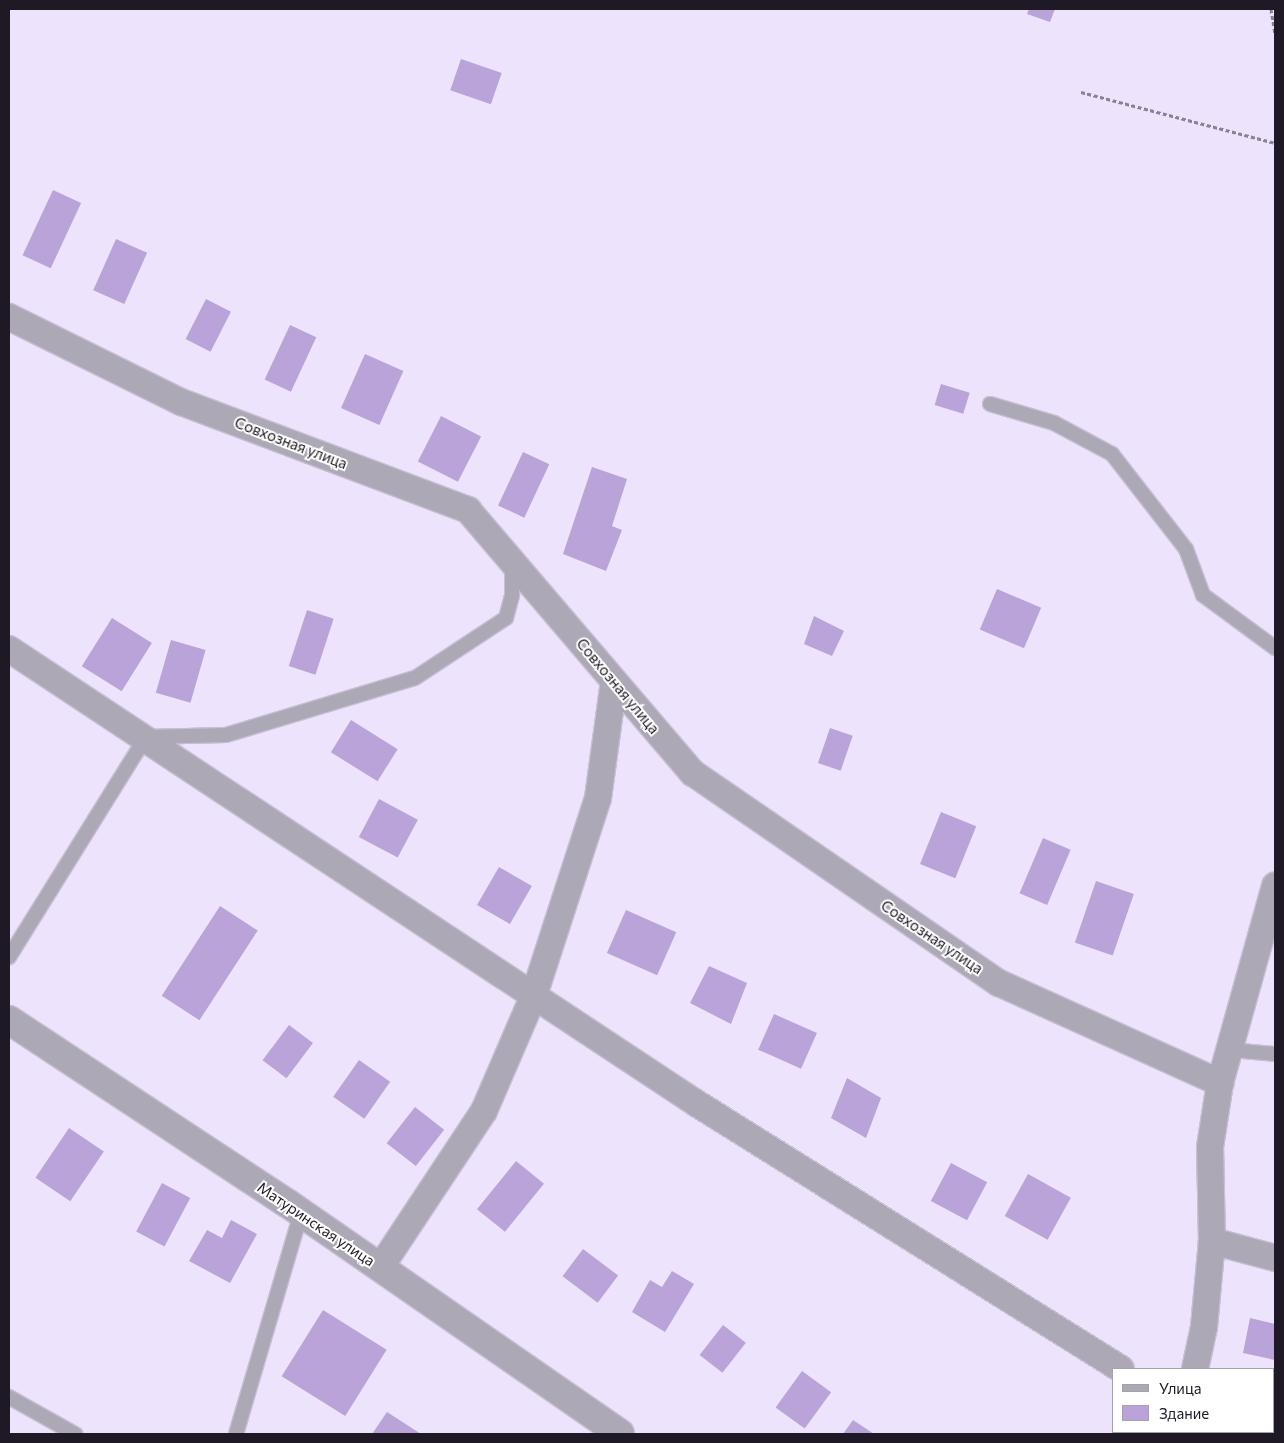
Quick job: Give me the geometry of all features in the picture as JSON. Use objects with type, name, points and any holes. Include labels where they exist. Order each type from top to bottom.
[{"type":"street","name":"Совхозная улица","points":[[9,317],[181,402],[468,510],[693,773],[1000,983],[1220,1083]]},
{"type":"street","points":[[9,648],[696,1103],[1119,1368]]},
{"type":"street","points":[[380,1268],[484,1111],[534,995],[598,798],[614,682]]},
{"type":"street","points":[[1196,1368],[1204,1327],[1212,1241],[1210,1146],[1220,1083],[1231,1050],[1275,886]]},
{"type":"street","name":"Матуринская улица","points":[[9,1020],[301,1213],[620,1434]]},
{"type":"street","points":[[1212,1241],[1275,1258]]},
{"type":"lane","points":[[990,404],[1054,423],[1112,454],[1186,549],[1204,595],[1275,648]]},
{"type":"lane","points":[[9,957],[146,737],[226,735],[415,678],[506,618],[512,595],[512,561]]},
{"type":"lane","points":[[1231,1050],[1275,1054]]},
{"type":"lane","points":[[236,1434],[301,1213]]},
{"type":"lane","points":[[9,1396],[75,1434]]},
{"type":"path","points":[[1271,9],[1275,34]]},
{"type":"path","points":[[1081,92],[1275,143]]},
{"type":"building","points":[[1029,9],[1055,9],[1050,22],[1027,14]]},
{"type":"building","points":[[461,59],[502,73],[491,104],[450,90]]},
{"type":"building","points":[[53,190],[81,203],[51,268],[23,255]]},
{"type":"building","points":[[116,239],[147,253],[124,304],[93,290]]},
{"type":"building","points":[[206,299],[231,312],[211,352],[186,339]]},
{"type":"building","points":[[290,325],[316,337],[291,392],[265,379]]},
{"type":"building","points":[[365,354],[403,371],[379,425],[341,408]]},
{"type":"building","points":[[941,384],[970,393],[963,414],[935,405]]},
{"type":"building","points":[[441,416],[481,436],[458,482],[418,461]]},
{"type":"building","points":[[523,452],[549,464],[524,518],[498,505]]},
{"type":"building","points":[[592,467],[627,479],[612,526],[622,530],[606,571],[563,554]]},
{"type":"building","points":[[997,589],[1041,608],[1024,648],[980,630]]},
{"type":"building","points":[[307,610],[334,619],[315,675],[289,666]]},
{"type":"building","points":[[814,616],[844,631],[832,656],[804,644]]},
{"type":"building","points":[[112,618],[152,643],[122,691],[82,666]]},
{"type":"building","points":[[171,640],[206,650],[190,703],[156,693]]},
{"type":"building","points":[[351,720],[398,749],[378,781],[331,752]]},
{"type":"building","points":[[830,728],[853,736],[841,771],[818,763]]},
{"type":"building","points":[[379,799],[418,820],[398,858],[359,837]]},
{"type":"building","points":[[941,812],[976,826],[955,878],[920,864]]},
{"type":"building","points":[[1043,838],[1071,850],[1047,905],[1020,893]]},
{"type":"building","points":[[499,867],[532,886],[510,924],[477,905]]},
{"type":"building","points":[[1096,881],[1134,894],[1113,955],[1075,942]]},
{"type":"building","points":[[220,906],[258,931],[199,1020],[162,996]]},
{"type":"building","points":[[626,910],[676,932],[657,975],[607,953]]},
{"type":"building","points":[[709,966],[747,983],[731,1024],[690,1003]]},
{"type":"building","points":[[774,1014],[817,1033],[801,1069],[758,1050]]},
{"type":"building","points":[[289,1025],[313,1043],[286,1078],[263,1060]]},
{"type":"building","points":[[359,1060],[390,1082],[364,1119],[333,1097]]},
{"type":"building","points":[[847,1078],[881,1098],[866,1138],[831,1118]]},
{"type":"building","points":[[415,1107],[444,1130],[416,1166],[387,1143]]},
{"type":"building","points":[[69,1128],[104,1151],[70,1201],[35,1178]]},
{"type":"building","points":[[516,1161],[544,1184],[505,1232],[477,1209]]},
{"type":"building","points":[[951,1163],[987,1182],[967,1220],[931,1201]]},
{"type":"building","points":[[1028,1174],[1071,1198],[1048,1240],[1005,1216]]},
{"type":"building","points":[[162,1183],[190,1198],[164,1247],[136,1232]]},
{"type":"building","points":[[231,1220],[257,1234],[230,1283],[189,1261],[207,1230],[222,1238]]},
{"type":"building","points":[[583,1249],[618,1275],[598,1303],[563,1276]]},
{"type":"building","points":[[672,1271],[694,1284],[665,1332],[632,1312],[650,1280],[662,1287]]},
{"type":"building","points":[[323,1310],[387,1350],[345,1416],[282,1376]]},
{"type":"building","points":[[1250,1318],[1275,1324],[1275,1360],[1243,1353]]},
{"type":"building","points":[[723,1325],[746,1343],[722,1373],[700,1355]]},
{"type":"building","points":[[802,1371],[831,1392],[805,1429],[776,1407]]},
{"type":"building","points":[[387,1412],[421,1434],[372,1434]]},
{"type":"building","points":[[853,1420],[874,1434],[843,1434]]}]
